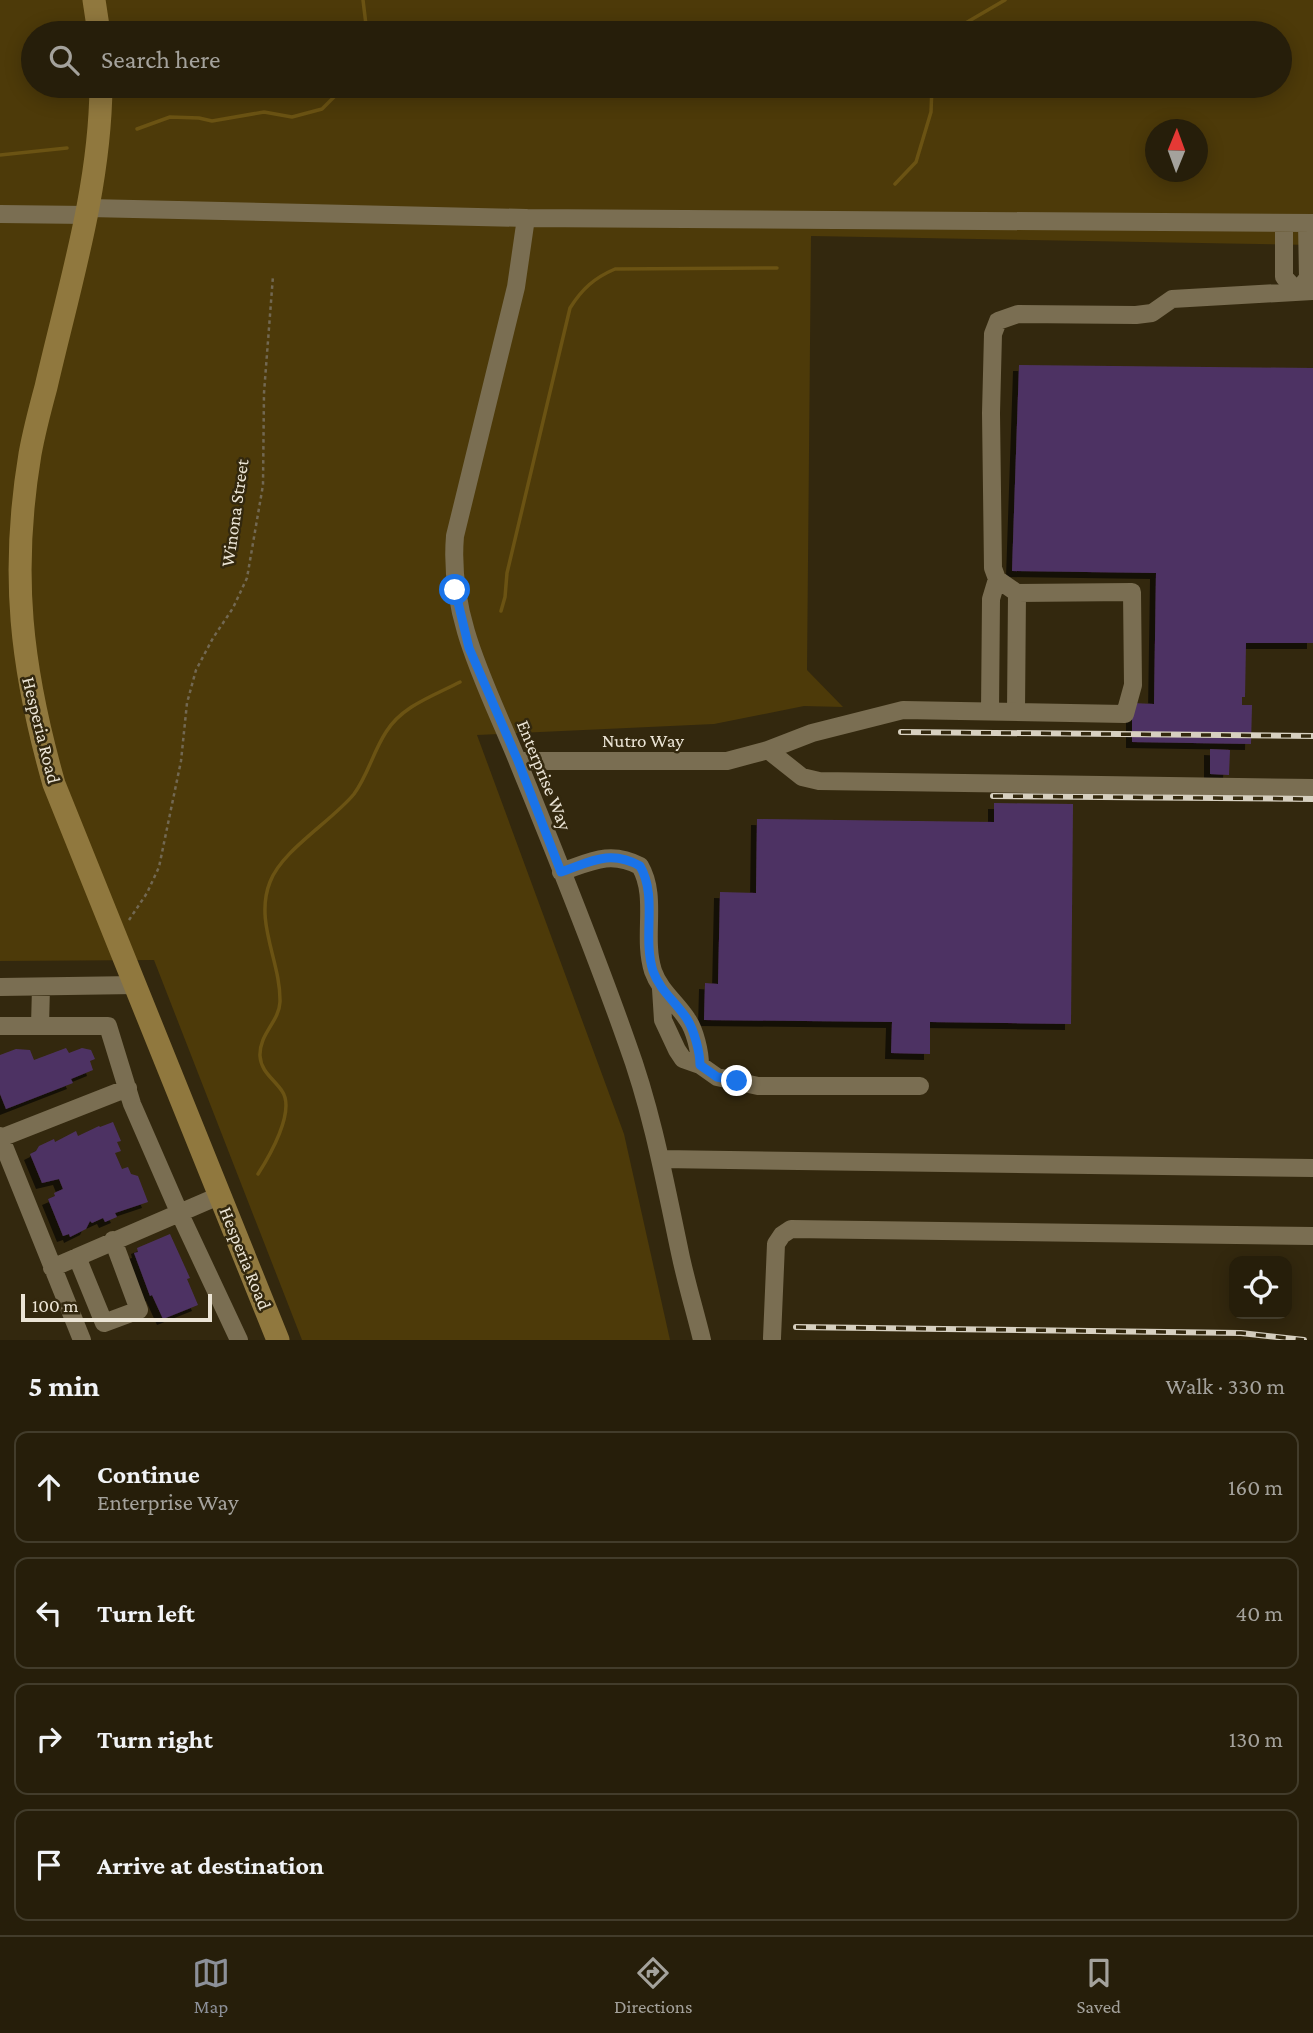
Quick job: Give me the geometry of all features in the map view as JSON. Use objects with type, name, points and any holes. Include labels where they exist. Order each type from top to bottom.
[{"type":"main road","points":[[94,0],[97,21]]},
{"type":"main road","name":"Hesperia Road","points":[[100,98],[97,159],[88,211],[30,453],[18,558],[25,663],[37,724],[54,784],[278,1340]]},
{"type":"street","points":[[0,214],[88,211],[526,218],[1310,223],[1305,291]]},
{"type":"street","name":"Enterprise Way","points":[[526,218],[516,288],[455,536],[453,563],[461,618],[469,648],[518,761],[628,1045],[662,1159],[681,1256],[702,1340]]},
{"type":"street","points":[[1284,223],[1284,277],[1305,291]]},
{"type":"street","points":[[1016,711],[1017,593],[998,579],[993,568],[991,414],[993,334],[998,321],[1018,314],[1136,315],[1152,313],[1172,299],[1305,291]]},
{"type":"street","points":[[990,711],[991,599],[998,579]]},
{"type":"street","name":"Nutro Way","points":[[518,761],[727,761],[768,750],[793,739],[888,713],[923,710],[1125,713],[1133,685],[1132,592],[1017,593]]},
{"type":"street","points":[[768,750],[802,777],[819,782],[1313,788]]},
{"type":"street","points":[[561,872],[606,857],[620,857],[640,866],[649,887],[650,957],[661,989],[687,1019],[700,1056],[700,1065],[717,1077],[758,1086],[920,1086]]},
{"type":"street","points":[[0,987],[136,985]]},
{"type":"street","points":[[40,1026],[41,987]]},
{"type":"street","points":[[0,1026],[107,1026],[132,1104],[239,1340]]},
{"type":"street","points":[[82,1340],[0,1137],[128,1088]]},
{"type":"street","points":[[662,1159],[1313,1168]]},
{"type":"street","points":[[52,1268],[221,1195]]},
{"type":"street","points":[[770,1339],[776,1244],[782,1234],[791,1229],[1313,1236]]},
{"type":"street","points":[[77,1257],[104,1323],[139,1310],[113,1240]]},
{"type":"path","name":"Winona Street","points":[[117,937],[147,893],[159,867],[181,761],[187,703],[196,670],[233,608],[247,578],[263,485],[265,380],[272,276]]},
{"type":"shaded area","points":[[0,0],[1313,0],[1313,245],[811,236],[807,670],[843,707],[804,706],[714,724],[477,735],[624,1134],[670,1340],[302,1340],[154,960],[0,961]]},
{"type":"building","points":[[1019,365],[1313,368],[1313,643],[1246,643],[1245,697],[1242,697],[1242,705],[1252,705],[1251,744],[1132,742],[1132,703],[1154,704],[1156,573],[1012,571]]},
{"type":"building","points":[[1210,749],[1230,750],[1229,775],[1210,774]]},
{"type":"building","points":[[994,803],[1073,804],[1071,1024],[930,1022],[930,1054],[891,1053],[892,1022],[704,1020],[705,983],[718,984],[720,892],[756,893],[757,819],[994,822]]},
{"type":"building","points":[[66,1048],[69,1053],[82,1048],[91,1050],[95,1059],[90,1061],[93,1070],[71,1079],[73,1083],[6,1109],[0,1094],[0,1055],[16,1049],[30,1050],[34,1060]]},
{"type":"building","points":[[113,1122],[121,1141],[117,1142],[121,1151],[115,1153],[122,1169],[128,1167],[131,1174],[138,1176],[148,1202],[115,1213],[117,1217],[105,1222],[103,1218],[92,1223],[90,1221],[86,1229],[70,1237],[69,1234],[63,1236],[48,1199],[63,1189],[59,1179],[42,1183],[30,1154],[54,1139],[55,1142],[76,1131],[78,1136]]},
{"type":"building","points":[[170,1234],[190,1278],[187,1279],[198,1305],[163,1319],[152,1295],[150,1296],[134,1253],[138,1252],[137,1248]]},
{"type":"waterway","points":[[363,0],[366,21]]},
{"type":"waterway","points":[[969,21],[1005,0]]},
{"type":"waterway","points":[[137,129],[170,117],[212,121],[264,112],[292,117],[322,109],[333,98]]},
{"type":"waterway","points":[[895,184],[916,162],[931,112],[932,98]]},
{"type":"waterway","points":[[0,155],[67,148]]},
{"type":"waterway","points":[[501,611],[507,573],[570,308],[579,295],[595,280],[615,269],[777,268]]},
{"type":"waterway","points":[[258,1174],[279,1134],[286,1110],[282,1091],[265,1071],[260,1056],[263,1041],[280,1002],[277,972],[266,927],[266,897],[270,882],[276,870],[296,847],[354,794],[381,740],[393,723],[409,708],[460,682]]},
{"type":"railway","points":[[901,732],[1313,736]]},
{"type":"railway","points":[[993,796],[1313,799]]},
{"type":"railway","points":[[796,1327],[1241,1333],[1304,1340]]},
{"type":"route","points":[[455,590],[469,648],[518,761],[561,872],[606,857],[620,857],[640,866],[649,887],[650,957],[661,989],[687,1019],[700,1056],[700,1065],[717,1077],[737,1081]]}]
